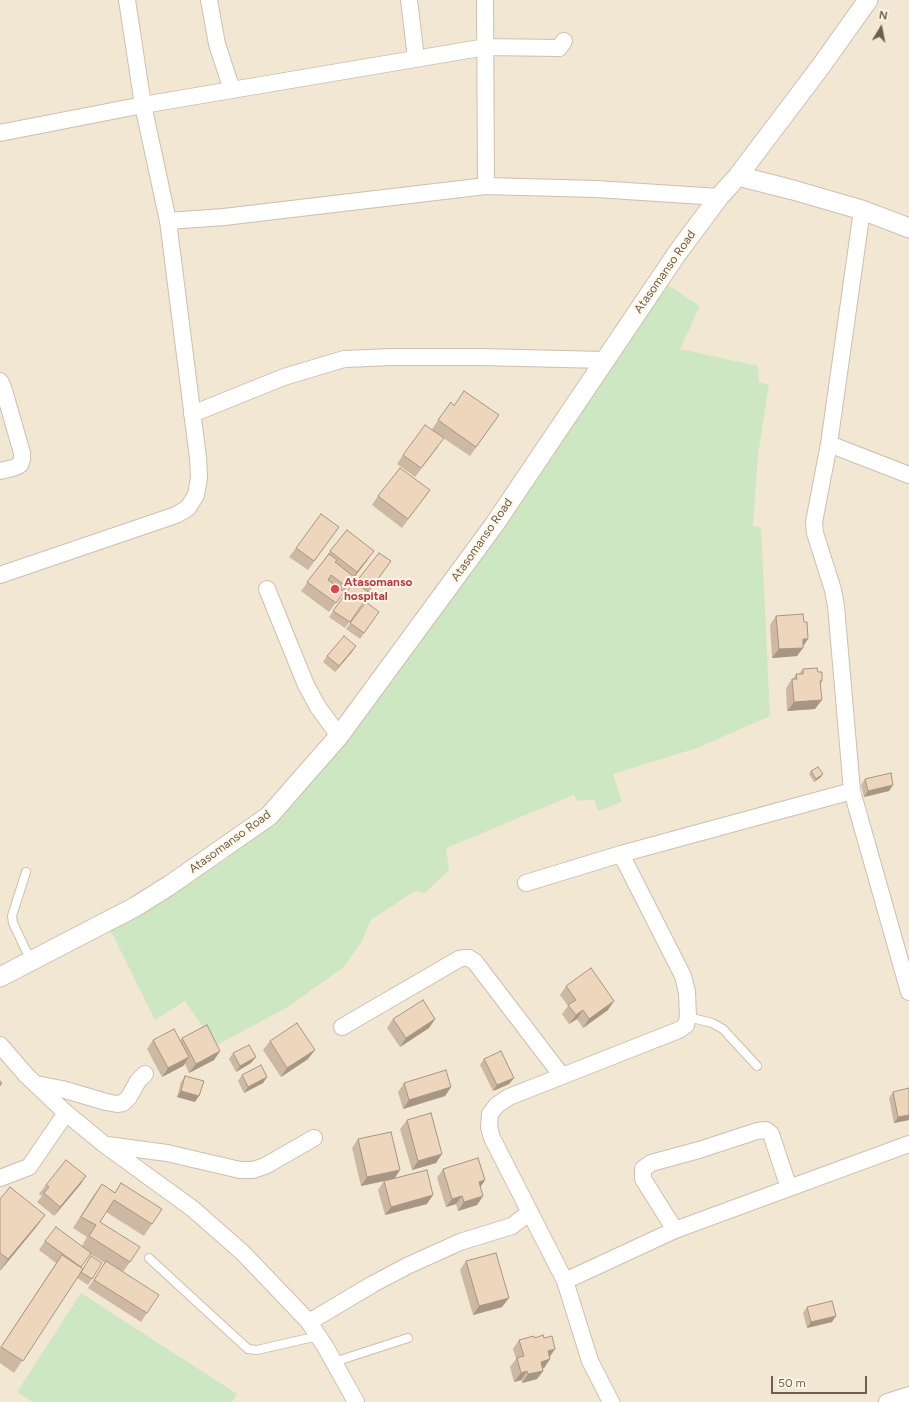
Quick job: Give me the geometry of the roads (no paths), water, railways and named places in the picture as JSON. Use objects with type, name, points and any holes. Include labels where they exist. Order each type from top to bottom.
[{"type":"street","points":[[0,575],[176,515],[188,508],[196,496],[199,478],[168,221],[143,105],[127,0]]},
{"type":"street","points":[[209,0],[217,44],[232,90]]},
{"type":"street","points":[[409,0],[416,58]]},
{"type":"street","points":[[485,0],[486,186]]},
{"type":"street","name":"Atasomanso Road","points":[[0,977],[135,907],[170,885],[269,816],[339,736],[494,525],[674,258],[719,197],[738,176],[821,66],[868,0]]},
{"type":"street","points":[[0,133],[143,105],[416,58],[486,47],[559,48],[564,41]]},
{"type":"street","points":[[738,176],[862,210],[909,228]]},
{"type":"street","points":[[168,221],[224,217],[486,186],[596,189],[719,197]]},
{"type":"street","points":[[862,210],[829,444],[814,522],[815,533],[833,590],[836,606],[852,791],[905,962],[909,992]]},
{"type":"street","points":[[192,414],[284,377],[344,359],[392,357],[480,357],[604,360]]},
{"type":"street","points":[[0,381],[20,445],[22,459],[20,465],[0,471]]},
{"type":"street","points":[[829,444],[909,474]]},
{"type":"street","points":[[267,589],[306,685],[318,707],[339,736]]},
{"type":"street","points":[[526,883],[621,854],[852,791]]},
{"type":"street","points":[[611,1402],[590,1361],[565,1281],[492,1138],[488,1127],[490,1114],[497,1105],[510,1097],[679,1030],[686,1025],[688,1017],[687,992],[683,976],[621,854]]},
{"type":"street","points":[[342,1027],[459,959],[470,958],[475,962],[562,1076]]},
{"type":"street","points":[[0,1045],[36,1084],[66,1113],[105,1145],[193,1209],[243,1253],[309,1322],[334,1362],[356,1402]]},
{"type":"street","points":[[36,1084],[62,1089],[117,1104],[123,1103],[129,1097],[138,1081],[144,1074]]},
{"type":"street","points":[[0,1178],[29,1167],[66,1113]]},
{"type":"street","points":[[675,1230],[643,1179],[643,1169],[652,1163],[758,1131],[766,1130],[771,1134],[790,1188]]},
{"type":"street","points":[[105,1145],[167,1153],[240,1170],[253,1170],[265,1166],[314,1138]]},
{"type":"street","points":[[565,1281],[675,1230],[909,1144]]},
{"type":"street","points":[[309,1322],[373,1284],[407,1266],[460,1242],[512,1226],[530,1212]]},
{"type":"street","points":[[512,1226],[542,1235]]},
{"type":"lane","points":[[26,872],[12,916],[13,923],[30,961]]},
{"type":"lane","points":[[688,1017],[712,1023],[722,1029],[757,1066]]},
{"type":"lane","points":[[149,1258],[248,1349],[257,1350],[318,1336]]},
{"type":"lane","points":[[334,1362],[408,1338]]},
{"type":"place","name":"Atasomanso hospital","points":[[335,589]]}]
